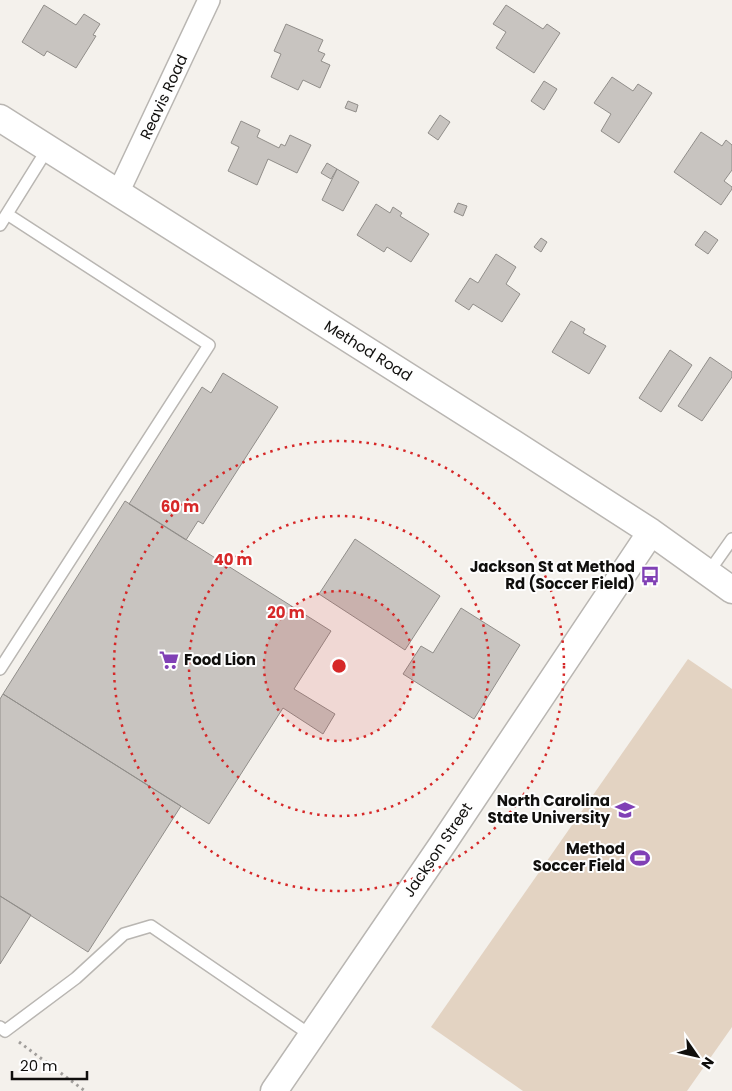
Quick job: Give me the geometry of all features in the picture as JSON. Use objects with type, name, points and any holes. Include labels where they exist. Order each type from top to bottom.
[{"type":"street","name":"Reavis Road","points":[[118,193],[210,0]]},
{"type":"street","name":"Method Road","points":[[0,118],[513,443],[651,532],[732,590]]},
{"type":"street","name":"Jackson Street","points":[[274,1091],[442,845],[651,532]]},
{"type":"lane","points":[[0,225],[48,148]]},
{"type":"lane","points":[[0,669],[209,345],[7,214]]},
{"type":"lane","points":[[708,573],[732,539]]},
{"type":"lane","points":[[2,1029],[76,978],[124,934],[151,926],[312,1036]]},
{"type":"path","points":[[2,1029],[85,1091]]},
{"type":"shaded area","name":"Method Soccer Field","points":[[688,659],[732,689],[732,1027],[687,1091],[523,1091],[431,1027]]},
{"type":"building","points":[[44,5],[76,25],[84,14],[100,24],[93,35],[96,36],[76,68],[47,51],[44,56],[22,42]]},
{"type":"building","points":[[506,5],[543,29],[547,24],[560,33],[534,73],[496,48],[506,32],[493,24]]},
{"type":"building","points":[[286,24],[323,40],[318,51],[325,54],[321,61],[330,65],[320,88],[303,80],[298,90],[271,77],[281,54],[274,51]]},
{"type":"building","points":[[612,77],[633,91],[638,84],[652,93],[619,143],[601,131],[611,114],[594,103]]},
{"type":"building","points":[[544,81],[557,89],[544,110],[531,101]]},
{"type":"building","points":[[348,101],[358,105],[356,112],[345,108]]},
{"type":"building","points":[[440,115],[450,122],[438,140],[428,133]]},
{"type":"building","points":[[241,121],[260,130],[257,137],[279,148],[281,144],[285,146],[290,135],[311,145],[297,173],[268,159],[257,185],[228,171],[239,147],[231,143]]},
{"type":"building","points":[[701,132],[722,146],[726,140],[732,145],[732,170],[724,181],[732,189],[721,205],[674,172]]},
{"type":"building","points":[[327,163],[337,169],[331,179],[321,173]]},
{"type":"building","points":[[337,169],[359,182],[343,211],[322,200]]},
{"type":"building","points":[[458,203],[467,206],[463,216],[454,212]]},
{"type":"building","points":[[376,204],[390,213],[393,207],[402,213],[400,216],[429,234],[411,262],[387,247],[384,252],[357,235]]},
{"type":"building","points":[[705,231],[718,240],[708,254],[695,245]]},
{"type":"building","points":[[541,238],[547,242],[541,252],[534,247]]},
{"type":"building","points":[[496,254],[516,267],[506,284],[520,294],[502,322],[473,304],[469,310],[455,301],[470,278],[478,283]]},
{"type":"building","points":[[571,321],[585,329],[583,333],[606,346],[589,374],[552,352]]},
{"type":"building","points":[[670,350],[692,365],[661,412],[639,398]]},
{"type":"building","points":[[710,357],[732,372],[732,377],[702,421],[678,406]]},
{"type":"building","points":[[223,373],[278,407],[203,524],[198,521],[186,540],[129,504],[202,387],[211,393]]},
{"type":"building","name":"Food Lion","points":[[125,501],[331,631],[294,689],[335,714],[323,734],[283,708],[209,824],[3,694]]},
{"type":"building","points":[[355,539],[440,596],[405,650],[319,594]]},
{"type":"building","points":[[461,608],[520,645],[474,719],[403,674],[421,646],[433,653]]},
{"type":"building","points":[[3,694],[181,806],[88,952],[0,896],[0,699]]},
{"type":"building","points":[[0,896],[31,915],[0,964]]},
{"type":"place","name":"Jackson St at Method Rd (Soccer Field)","points":[[650,576]]},
{"type":"place","name":"Food Lion","points":[[169,660]]},
{"type":"place","name":"North Carolina State University","points":[[625,810]]},
{"type":"place","name":"Method Soccer Field","points":[[640,858]]}]
